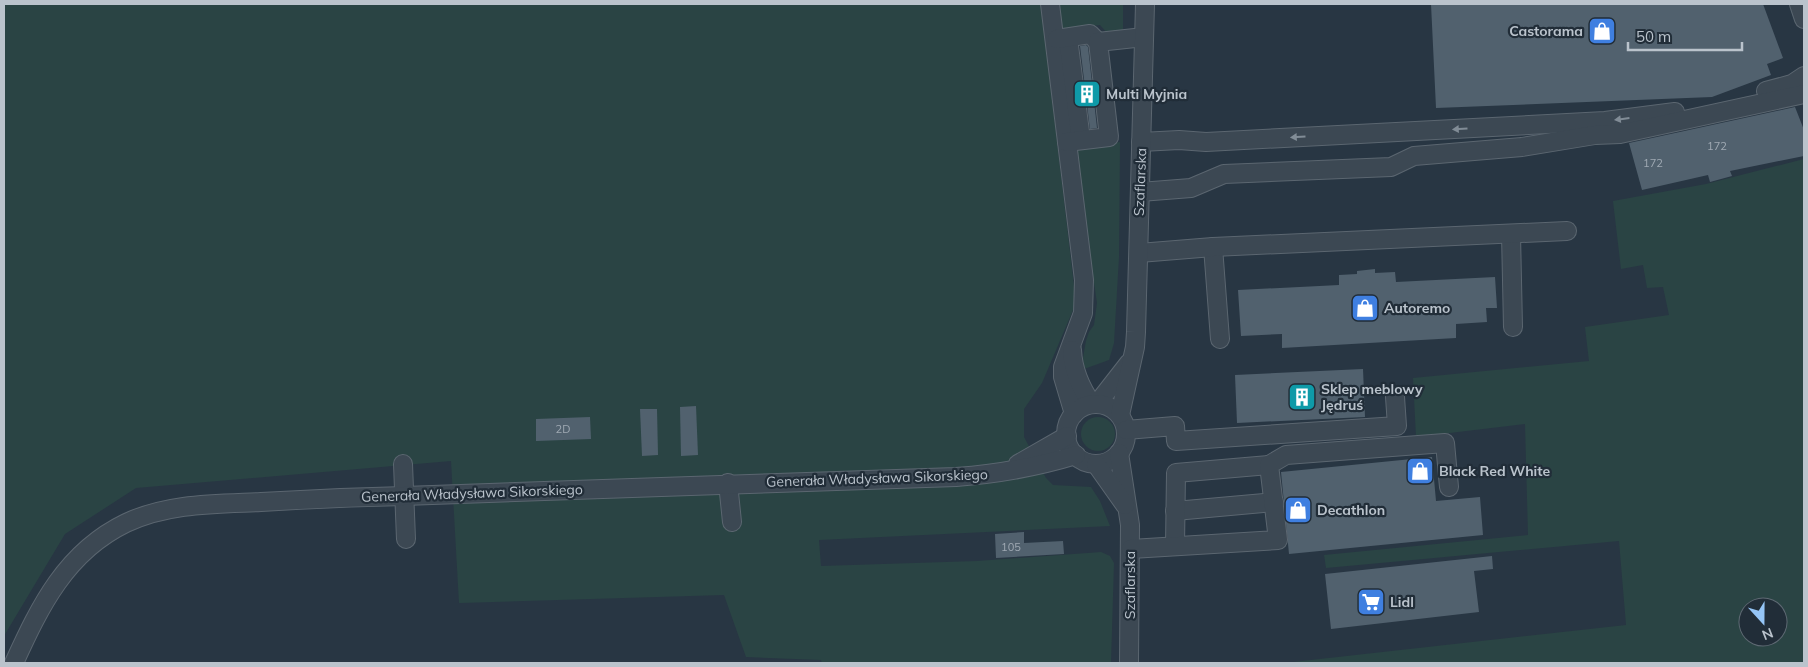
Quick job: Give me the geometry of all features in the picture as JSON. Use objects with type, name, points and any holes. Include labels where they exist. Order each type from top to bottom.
[{"type":"street","points":[[1050,4],[1072,91],[1084,280],[1083,313],[1063,367],[1063,377],[1074,414]]},
{"type":"street","name":"Szaflarska","points":[[1123,422],[1136,332],[1145,4]]},
{"type":"street","points":[[1799,4],[1804,19]]},
{"type":"street","points":[[1072,91],[1102,82],[1144,36]]},
{"type":"street","points":[[1142,142],[1179,140],[1206,142],[1605,121],[1694,110],[1792,84],[1804,76]]},
{"type":"street","points":[[1072,91],[1102,82]]},
{"type":"street","points":[[1072,91],[1102,82]]},
{"type":"street","points":[[1140,192],[1191,188],[1224,174],[1391,167],[1414,156],[1522,147],[1595,135],[1620,134],[1804,94]]},
{"type":"street","points":[[1139,253],[1213,247],[1567,231]]},
{"type":"street","points":[[1511,234],[1513,327]]},
{"type":"street","points":[[1213,247],[1220,338]]},
{"type":"street","points":[[1071,342],[1073,363],[1078,382],[1095,404]]},
{"type":"street","name":"Szaflarska","points":[[1095,404],[1132,359]]},
{"type":"street","points":[[1123,422],[1175,426],[1176,441],[1398,426],[1395,397]]},
{"type":"street","points":[[1095,404],[1113,409],[1123,422],[1124,446],[1112,459],[1096,464],[1082,460],[1076,455],[1068,443],[1067,436],[1067,428],[1074,414],[1085,406],[1095,404]]},
{"type":"street","name":"Generała Władysława Sikorskiego","points":[[1005,471],[1067,436]]},
{"type":"street","points":[[1175,546],[1176,473],[1269,465],[1286,455],[1445,443],[1449,487]]},
{"type":"street","name":"Szaflarska","points":[[1119,453],[1130,525],[1129,663]]},
{"type":"street","name":"Generała Władysława Sikorskiego","points":[[14,663],[32,624],[52,588],[71,563],[98,540],[126,523],[150,514],[193,505],[728,483],[956,477],[1005,471],[1076,455]]},
{"type":"street","points":[[403,464],[406,539]]},
{"type":"street","name":"Szaflarska","points":[[1096,464],[1127,507]]},
{"type":"street","points":[[1130,549],[1278,540],[1269,465]]},
{"type":"street","points":[[728,483],[732,522]]},
{"type":"street","points":[[1175,511],[1274,502]]},
{"type":"green space","points":[[4,4],[1041,4],[1076,303],[1042,383],[1024,409],[1024,437],[1046,478],[1053,485],[1091,487],[1100,501],[1110,526],[819,540],[821,566],[977,561],[1101,552],[1110,556],[1114,563],[1111,663],[822,663],[821,660],[746,657],[724,595],[459,603],[451,461],[136,488],[65,534],[4,636]]},
{"type":"green space","points":[[1058,4],[1123,4],[1123,32],[1108,34],[1100,25],[1061,30]]},
{"type":"green space","points":[[1120,142],[1119,257],[1114,343],[1109,360],[1084,369],[1083,358],[1086,341],[1094,325],[1097,303],[1074,148]]},
{"type":"green space","points":[[1804,159],[1804,663],[1284,663],[1626,625],[1619,541],[1326,568],[1324,555],[1528,535],[1525,424],[1416,437],[1413,378],[1589,361],[1585,327],[1669,315],[1663,287],[1647,288],[1643,265],[1621,269],[1613,201],[1706,184]]},
{"type":"green space","points":[[1098,417],[1110,422],[1115,434],[1110,446],[1098,451],[1086,446],[1081,434],[1086,422]]},
{"type":"building","name":"Castorama","points":[[1431,4],[1763,4],[1783,58],[1767,64],[1771,75],[1712,97],[1436,108]]},
{"type":"building","points":[[1086,45],[1088,47],[1097,128],[1090,129],[1080,46]]},
{"type":"building","points":[[1795,107],[1804,130],[1804,156],[1730,171],[1732,176],[1710,182],[1708,175],[1642,190],[1629,143]]},
{"type":"building","name":"Autoremo","points":[[1375,269],[1375,273],[1395,272],[1396,282],[1495,277],[1497,308],[1486,308],[1487,322],[1456,324],[1456,338],[1282,348],[1282,334],[1241,336],[1238,290],[1339,285],[1339,275],[1357,274],[1357,271]]},
{"type":"building","name":"Sklep meblowy Jędruś","points":[[1363,369],[1365,417],[1237,423],[1235,375]]},
{"type":"building","points":[[696,406],[698,455],[681,456],[680,407]]},
{"type":"building","points":[[640,409],[657,409],[658,455],[642,456]]},
{"type":"building","points":[[590,417],[591,439],[536,441],[536,419]]},
{"type":"building","points":[[1432,457],[1436,501],[1480,497],[1483,535],[1289,554],[1281,472]]},
{"type":"building","points":[[1024,532],[1024,543],[1063,541],[1064,554],[996,558],[995,534]]},
{"type":"building","points":[[1492,556],[1493,569],[1474,571],[1479,612],[1331,629],[1325,574]]},
{"type":"place","name":"Castorama","points":[[1602,31]]},
{"type":"place","name":"Multi Myjnia","points":[[1087,94]]},
{"type":"place","name":"Autoremo","points":[[1365,308]]},
{"type":"place","name":"Sklep meblowy Jędruś","points":[[1302,397]]},
{"type":"place","name":"Black Red White","points":[[1420,471]]},
{"type":"place","name":"Decathlon","points":[[1298,510]]},
{"type":"place","name":"Lidl","points":[[1371,602]]}]
